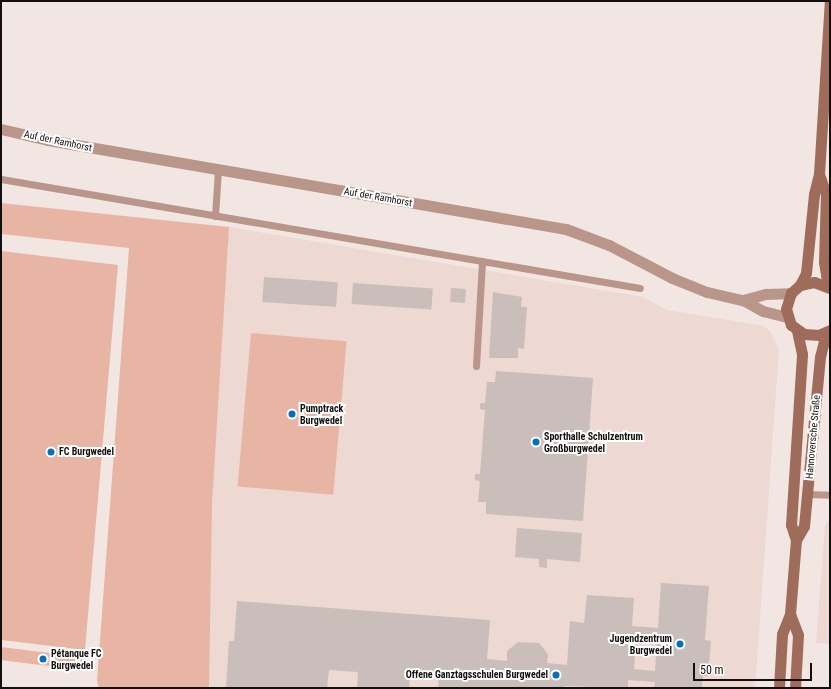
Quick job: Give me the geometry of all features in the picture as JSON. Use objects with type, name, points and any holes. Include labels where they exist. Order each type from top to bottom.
[{"type":"main road","points":[[828,331],[811,336],[797,331],[787,317],[787,301],[791,293],[800,285],[806,273],[814,194],[819,174],[830,1]]},
{"type":"main road","points":[[800,285],[814,282],[829,287],[824,262],[826,194],[819,174]]},
{"type":"main road","name":"Hannoversche Straße","points":[[779,688],[782,634],[790,614],[796,540],[791,525],[802,354],[797,331]]},
{"type":"main road","name":"Hannoversche Straße","points":[[796,540],[804,526],[820,357],[828,331]]},
{"type":"main road","name":"Hannoversche Straße","points":[[790,614],[798,635],[795,688]]},
{"type":"street","name":"Auf der Ramhorst","points":[[1,129],[48,140],[566,229],[609,245],[672,278],[707,292],[743,300],[763,311],[787,317]]},
{"type":"street","name":"Auf der Ramhorst","points":[[743,300],[766,294],[791,293]]},
{"type":"lane","points":[[215,216],[218,170]]},
{"type":"lane","points":[[1,179],[640,288]]},
{"type":"lane","points":[[476,366],[482,261]]},
{"type":"lane","points":[[807,494],[830,495]]},
{"type":"shaded area","points":[[1,203],[229,227],[212,504],[209,688],[99,688],[97,681],[129,248],[1,234]]},
{"type":"shaded area","points":[[229,227],[643,297],[667,310],[764,326],[770,331],[779,349],[755,688],[196,688]]},
{"type":"shaded area","name":"FC Burgwedel","points":[[1,251],[118,265],[85,650],[1,640]]},
{"type":"shaded area","name":"Pumptrack Burgwedel","points":[[251,333],[347,341],[333,495],[238,486]]},
{"type":"shaded area","points":[[830,519],[830,644],[816,643],[825,525]]},
{"type":"shaded area","name":"Pétanque FC Burgwedel","points":[[1,647],[86,657],[85,670],[1,660]]},
{"type":"building","points":[[264,277],[338,282],[336,307],[262,302]]},
{"type":"building","points":[[353,283],[433,289],[431,310],[352,304]]},
{"type":"building","points":[[451,288],[466,289],[465,303],[450,302]]},
{"type":"building","points":[[493,292],[522,297],[521,307],[527,307],[524,349],[518,348],[518,358],[489,358]]},
{"type":"building","name":"Sporthalle Schulzentrum Großburgwedel","points":[[496,371],[593,378],[583,521],[486,514],[486,502],[478,502],[480,481],[475,480],[475,474],[480,474],[485,410],[480,409],[480,403],[485,403],[487,382],[495,382]]},
{"type":"building","points":[[517,528],[582,533],[580,562],[547,559],[547,568],[539,567],[539,559],[515,557]]},
{"type":"building","points":[[661,583],[709,586],[705,640],[711,641],[708,676],[703,676],[702,688],[654,688],[655,682],[628,680],[628,688],[565,686],[565,688],[438,688],[439,677],[410,675],[409,688],[357,688],[358,672],[329,670],[327,688],[226,688],[229,641],[234,641],[237,601],[490,620],[487,659],[507,661],[507,651],[518,642],[539,643],[548,654],[547,663],[567,665],[570,621],[584,623],[587,595],[634,598],[632,626],[658,628]],"holes":[[[636,638],[657,639],[655,671],[634,669]]]},
{"type":"place","name":"Pumptrack Burgwedel","points":[[292,414]]},
{"type":"place","name":"Sporthalle Schulzentrum Großburgwedel","points":[[536,442]]},
{"type":"place","name":"FC Burgwedel","points":[[51,452]]},
{"type":"place","name":"Jugendzentrum Burgwedel","points":[[680,644]]},
{"type":"place","name":"Pétanque FC Burgwedel","points":[[43,659]]},
{"type":"place","name":"Offene Ganztagsschulen Burgwedel","points":[[556,675]]}]
